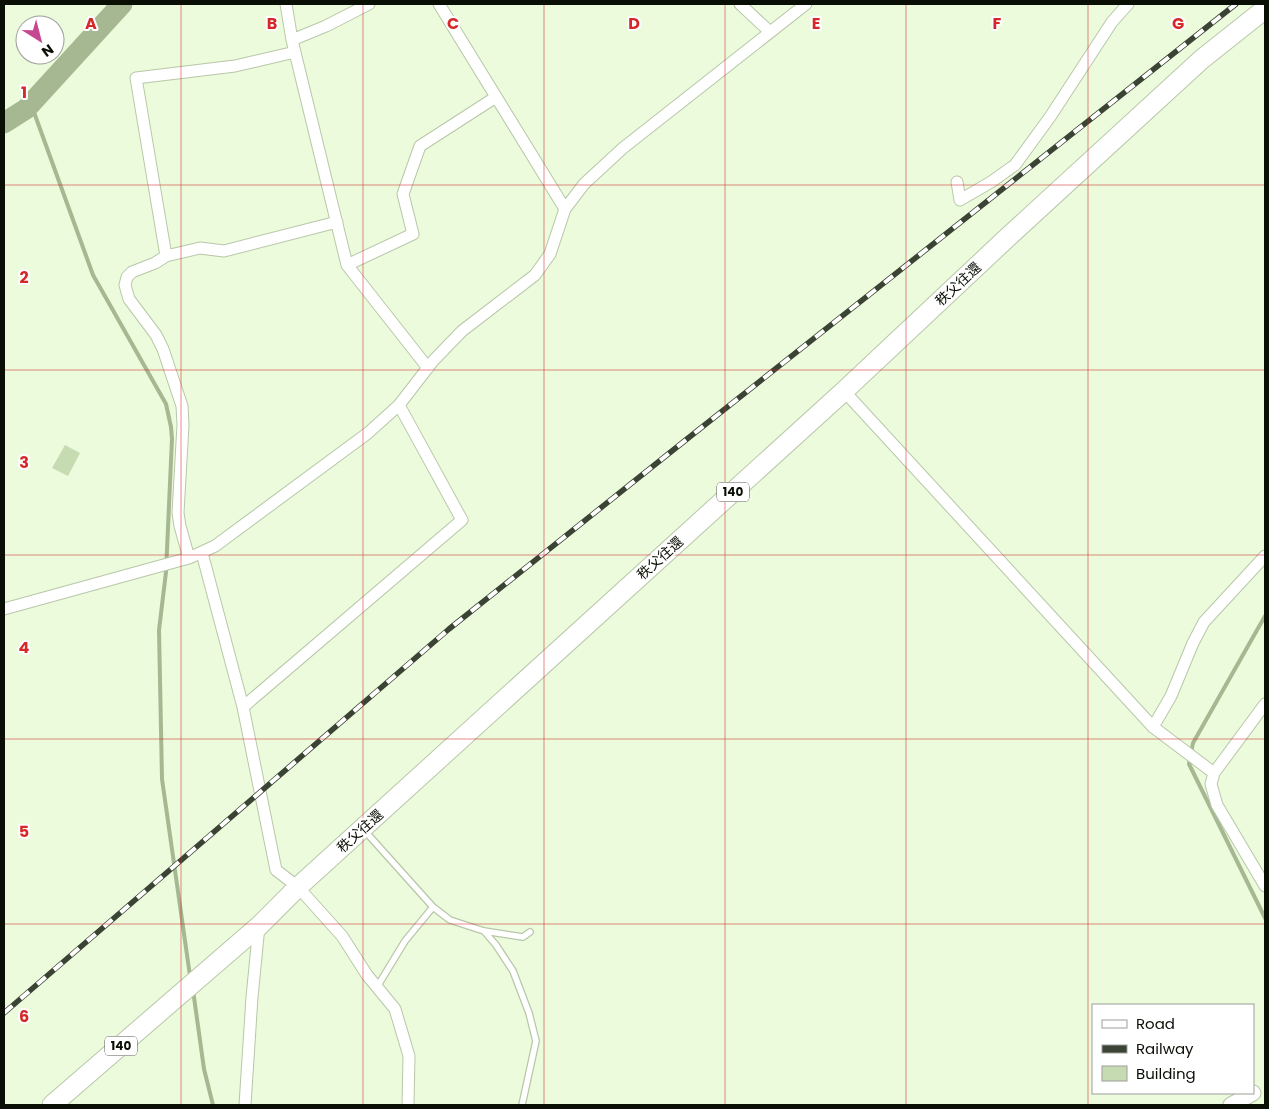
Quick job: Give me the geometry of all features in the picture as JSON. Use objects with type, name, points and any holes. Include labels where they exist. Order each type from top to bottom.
[{"type":"highway","name":"秩父往還","points":[[52,1105],[259,926],[298,887],[844,391],[1008,237],[1202,60],[1265,9]]},
{"type":"street","points":[[286,4],[294,46],[347,265],[428,368]]},
{"type":"street","points":[[166,256],[136,78],[235,66],[294,46],[326,26],[369,4]]},
{"type":"street","points":[[439,4],[565,209]]},
{"type":"street","points":[[740,4],[770,32]]},
{"type":"street","points":[[4,609],[202,553],[368,433],[399,405],[428,368],[462,331],[535,275],[550,254],[565,209],[584,184],[623,148],[806,4]]},
{"type":"street","points":[[956,182],[960,200],[1015,165],[1050,117],[1112,22],[1128,4]]},
{"type":"street","points":[[347,265],[413,234],[403,194],[420,146],[496,97]]},
{"type":"street","points":[[189,558],[178,513],[183,425],[182,406],[163,349],[156,335],[129,299],[125,285],[127,277],[132,272],[155,263],[166,256],[200,248],[224,251],[336,222]]},
{"type":"street","points":[[844,391],[1153,728],[1214,773]]},
{"type":"street","points":[[243,707],[462,520],[399,405]]},
{"type":"street","points":[[202,553],[243,707],[276,870],[298,887],[342,936],[367,975],[395,1009],[409,1056],[408,1105]]},
{"type":"street","points":[[1153,728],[1172,696],[1193,643],[1204,622],[1265,556]]},
{"type":"street","points":[[1263,877],[1217,805],[1211,784],[1214,773],[1261,718],[1265,704]]},
{"type":"street","points":[[245,1105],[259,926]]},
{"type":"street","points":[[1254,1092],[1265,1086]]},
{"type":"street","points":[[1230,1105],[1251,1094]]},
{"type":"lane","points":[[363,829],[433,907],[450,920],[484,931],[523,937],[530,932]]},
{"type":"lane","points":[[377,987],[405,941],[433,907]]},
{"type":"lane","points":[[484,931],[513,971],[529,1013],[536,1041],[522,1105]]},
{"type":"building","points":[[65,445],[80,453],[68,476],[52,468]]},
{"type":"waterway","points":[[4,123],[26,109],[122,4]]},
{"type":"waterway","points":[[31,104],[93,275],[166,404],[171,427],[166,572],[159,630],[162,779],[190,976]]},
{"type":"waterway","points":[[1265,616],[1193,743],[1189,764],[1265,918]]},
{"type":"waterway","points":[[193,990],[204,1069],[213,1105]]},
{"type":"railway","points":[[4,1013],[449,629],[1236,4]]}]
